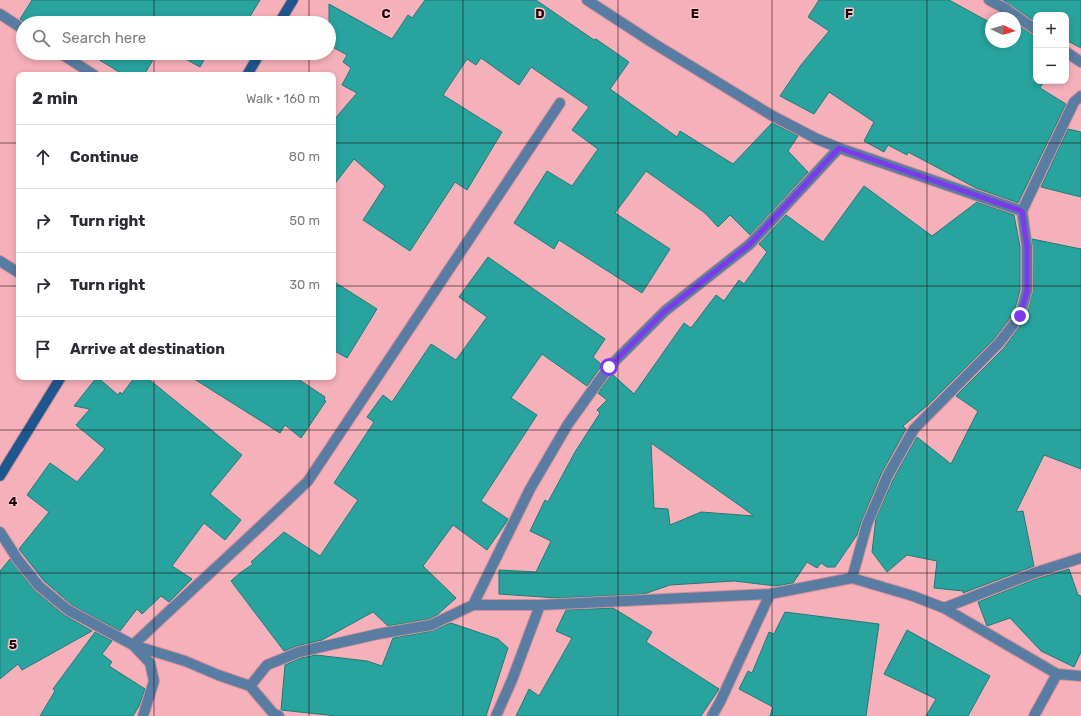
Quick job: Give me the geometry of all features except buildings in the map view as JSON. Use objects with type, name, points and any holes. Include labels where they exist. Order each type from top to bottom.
[{"type":"main road","points":[[283,16],[293,0]]},
{"type":"main road","points":[[249,72],[256,60]]},
{"type":"main road","points":[[0,476],[59,380]]},
{"type":"street","points":[[587,0],[771,115],[817,139],[839,148],[1022,211]]},
{"type":"street","points":[[989,0],[1006,9],[1033,28]]},
{"type":"street","points":[[0,14],[16,24]]},
{"type":"street","points":[[1069,54],[1081,62]]},
{"type":"street","points":[[71,60],[89,72]]},
{"type":"street","points":[[852,578],[867,524],[888,475],[914,429],[998,343],[1020,316],[1027,291],[1027,247],[1022,211],[1074,102],[1081,96]]},
{"type":"street","points":[[133,645],[198,583],[256,532],[308,481],[560,103]]},
{"type":"street","points":[[473,605],[530,489],[568,424],[609,367],[665,311],[750,244],[839,148]]},
{"type":"street","points":[[0,261],[16,271]]},
{"type":"street","points":[[0,532],[18,560],[39,586],[68,610],[133,645],[185,661],[218,675],[250,686],[273,713],[279,716]]},
{"type":"street","points":[[944,608],[1034,573],[1081,558]]},
{"type":"street","points":[[250,686],[266,665],[299,652],[378,634],[431,625],[473,605],[540,605],[770,594],[852,578],[913,596],[944,608],[1056,674],[1081,676]]},
{"type":"street","points":[[712,716],[720,702],[770,594]]},
{"type":"street","points":[[496,716],[512,680],[540,605]]},
{"type":"street","points":[[133,645],[150,663],[154,681],[143,716]]},
{"type":"street","points":[[1034,716],[1056,674]]},
{"type":"route","points":[[609,367],[665,311],[750,244],[839,148],[1022,211],[1027,247],[1027,291],[1020,316]]}]
